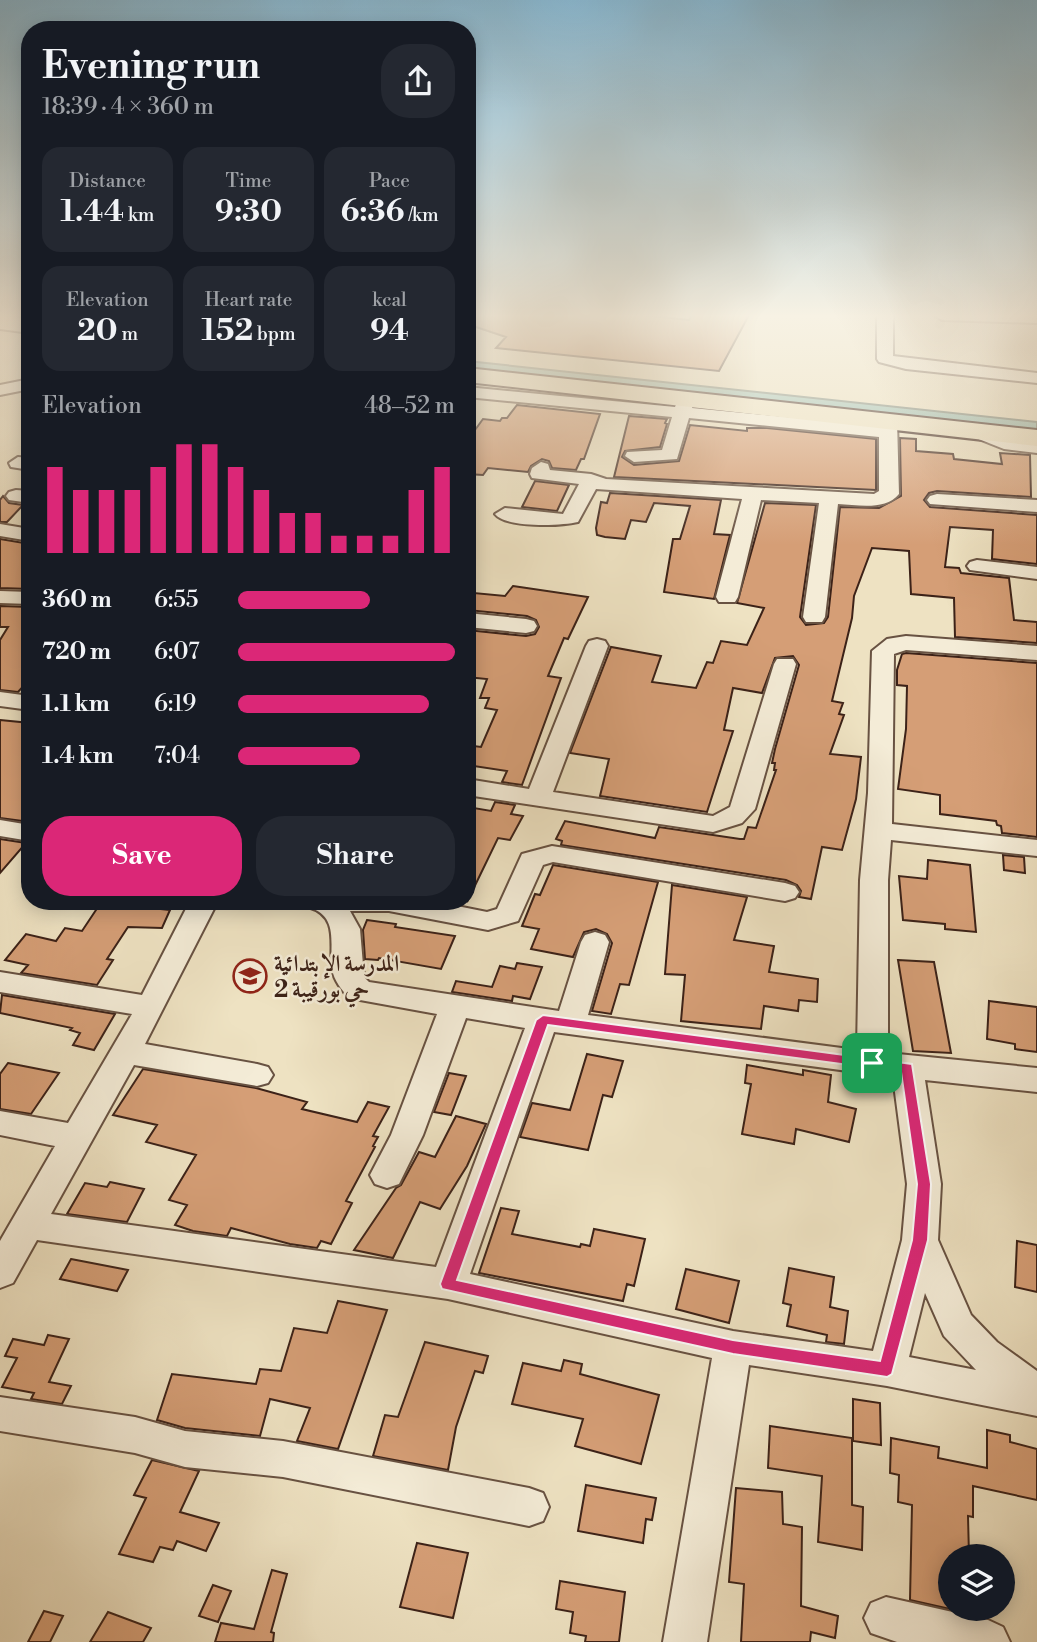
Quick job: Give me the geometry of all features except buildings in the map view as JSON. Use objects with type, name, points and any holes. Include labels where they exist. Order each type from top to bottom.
[{"type":"highway","points":[[580,392],[684,407],[887,427],[971,430],[1037,438]]},
{"type":"highway","points":[[705,392],[1037,415]]},
{"type":"street","points":[[634,456],[670,455],[684,407]]},
{"type":"street","points":[[541,468],[539,474],[591,480],[603,485],[877,500],[889,494],[887,427]]},
{"type":"street","points":[[971,430],[1010,445],[1037,448]]},
{"type":"street","points":[[505,514],[558,521],[571,518],[591,480]]},
{"type":"street","points":[[727,597],[753,495]]},
{"type":"street","points":[[814,617],[829,498]]},
{"type":"street","points":[[937,500],[1037,506]]},
{"type":"street","points":[[0,530],[21,534]]},
{"type":"street","points":[[977,566],[1037,573]]},
{"type":"street","points":[[0,597],[21,598]]},
{"type":"street","points":[[476,621],[526,626]]},
{"type":"street","points":[[872,1063],[874,880],[879,831],[883,651],[888,646],[906,643],[1037,653]]},
{"type":"street","points":[[539,796],[597,646]]},
{"type":"street","points":[[476,788],[713,824],[735,817],[742,808],[785,664]]},
{"type":"street","points":[[0,699],[21,702]]},
{"type":"street","points":[[0,828],[21,832]]},
{"type":"street","points":[[879,831],[1037,848]]},
{"type":"street","points":[[431,910],[488,921],[508,915],[532,860],[552,854],[785,892]]},
{"type":"street","points":[[200,910],[151,1007],[9,1251],[448,1284],[733,1347],[887,1369],[1037,1399]]},
{"type":"street","points":[[329,910],[345,928],[346,971],[351,983],[360,991],[455,1007],[907,1068],[1037,1080]]},
{"type":"street","points":[[448,1284],[557,1021],[595,942]]},
{"type":"street","points":[[0,982],[151,1007]]},
{"type":"street","points":[[387,1175],[407,1135],[455,1007]]},
{"type":"street","points":[[125,1052],[257,1075]]},
{"type":"street","points":[[887,1369],[920,1240],[924,1184],[907,1068]]},
{"type":"street","points":[[0,1123],[75,1137]]},
{"type":"street","points":[[920,1240],[957,1325],[966,1338],[990,1360],[1037,1392]]},
{"type":"street","points":[[685,1642],[733,1347]]},
{"type":"street","points":[[0,1414],[135,1435],[185,1449],[283,1459],[529,1507]]},
{"type":"street","points":[[887,1618],[988,1642]]},
{"type":"water","points":[[657,392],[753,392],[1037,422],[1037,433]]},
{"type":"place","name":"المدرسة الإبتدائية حي بورقيبة 2","points":[[250,976]]},
{"type":"route","points":[[543,1020],[872,1063],[907,1068],[924,1184],[920,1240],[887,1369],[733,1347],[448,1284],[543,1020]]}]
